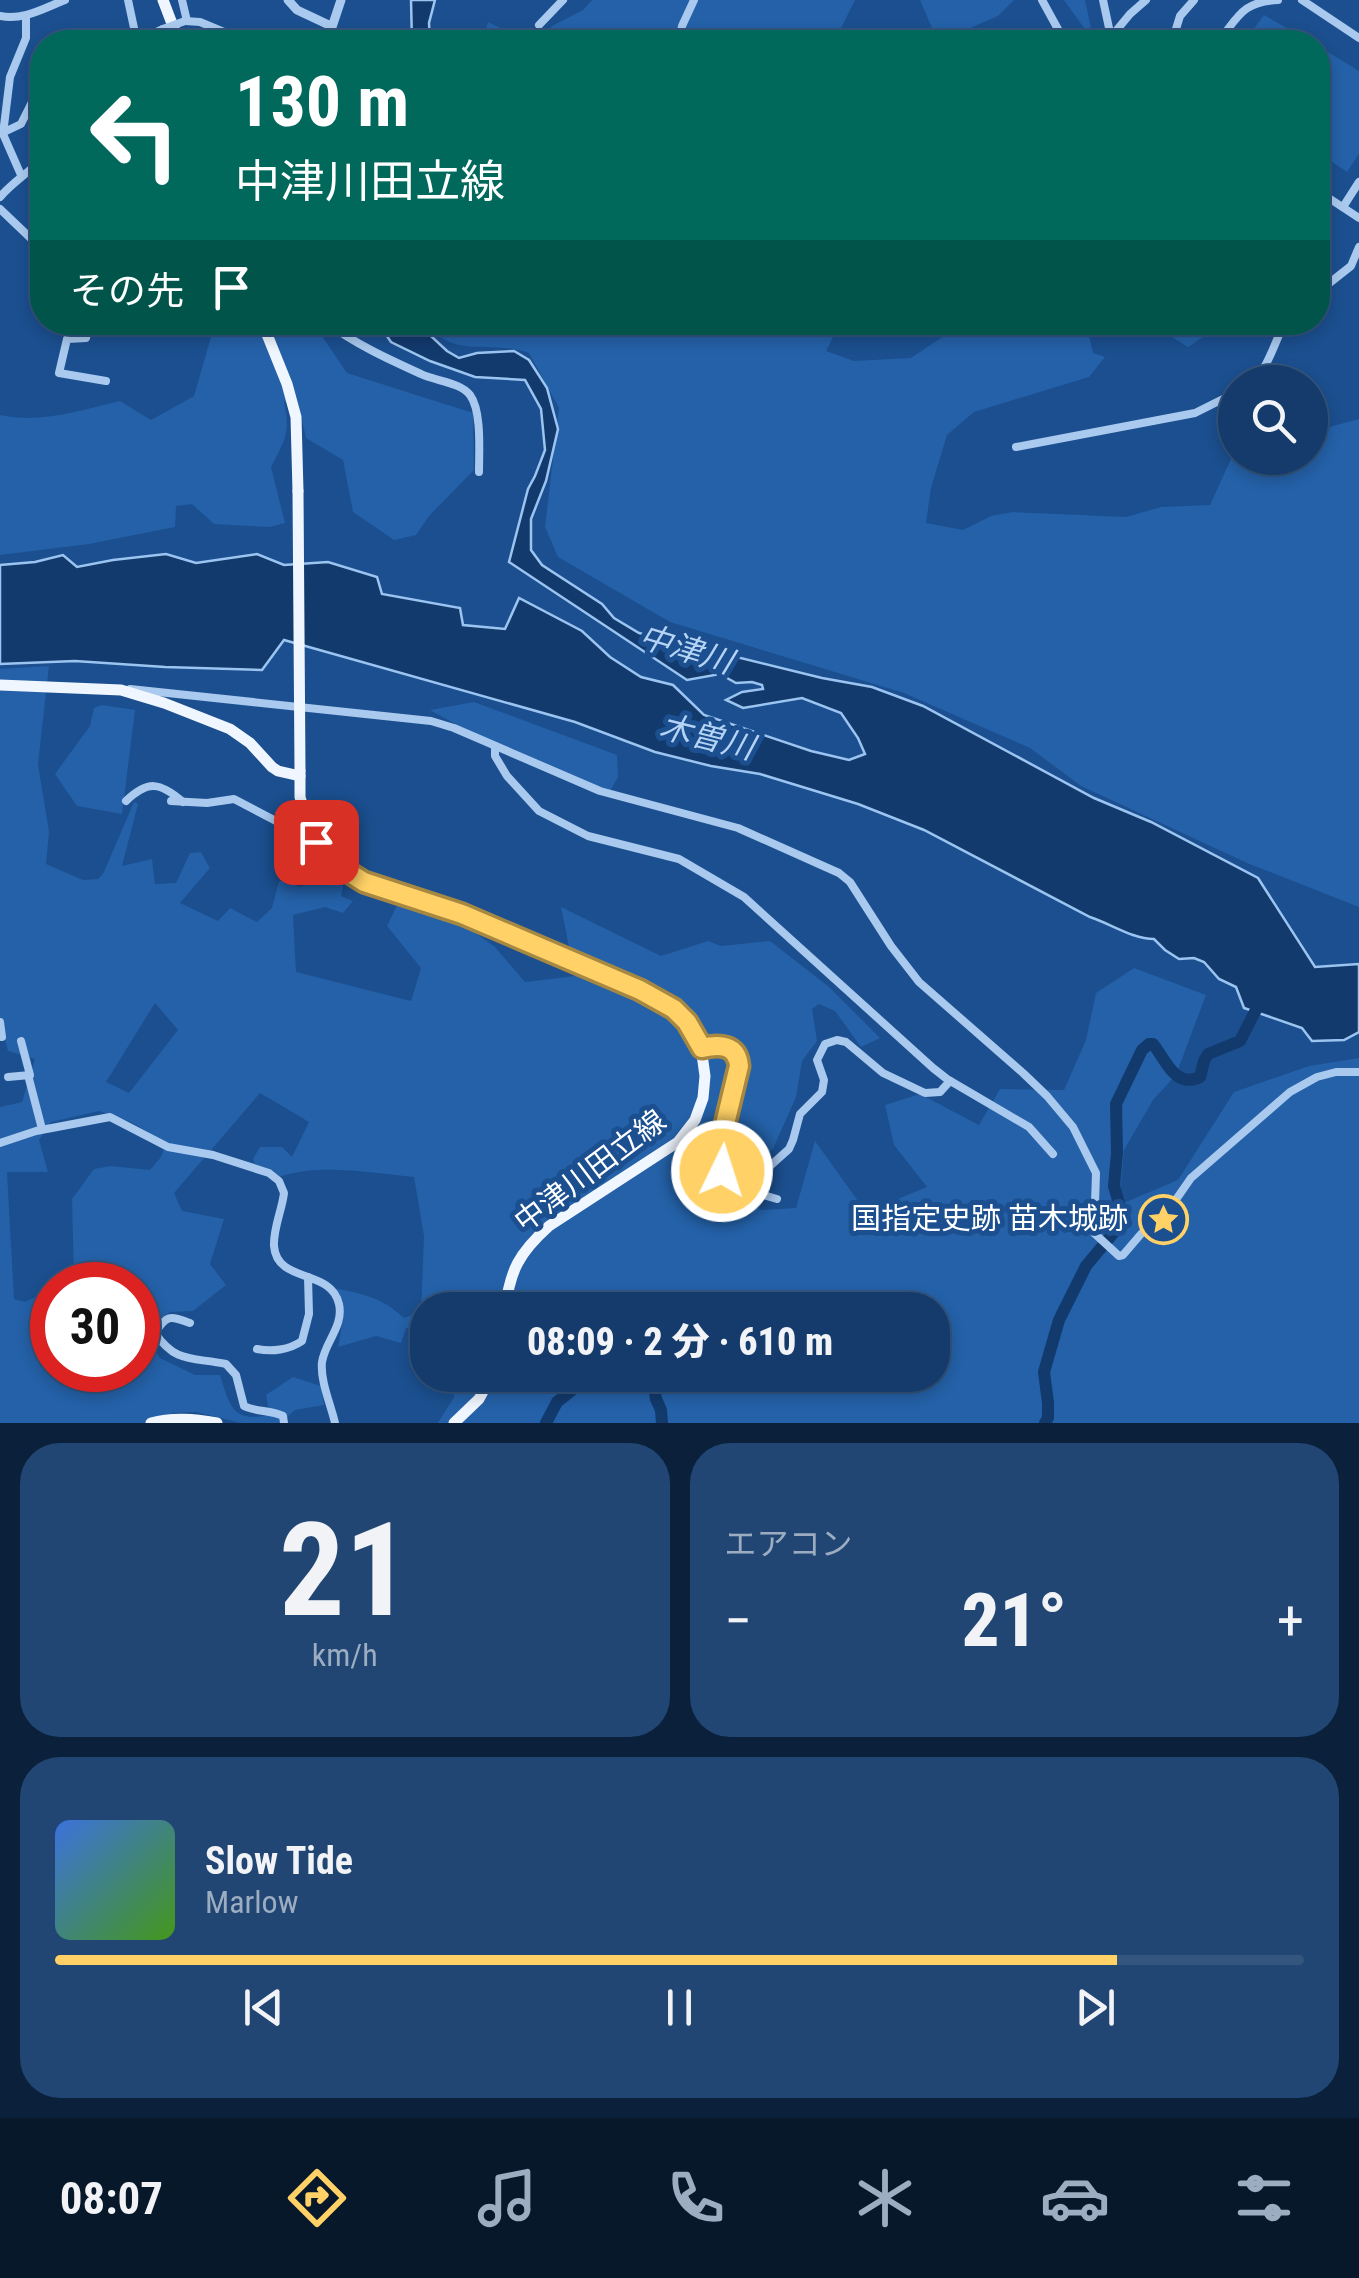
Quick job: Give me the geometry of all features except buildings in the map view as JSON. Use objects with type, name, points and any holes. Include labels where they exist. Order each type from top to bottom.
[{"type":"main road","points":[[163,0],[174,30]]},
{"type":"main road","points":[[267,335],[296,417],[300,797],[316,842],[334,863],[364,882],[478,920],[640,990],[674,1009],[702,1048]]},
{"type":"main road","points":[[0,685],[121,690],[165,699],[230,729],[278,771],[300,773]]},
{"type":"main road","name":"中津川田立線","points":[[507,1292],[517,1260],[549,1226],[678,1142],[695,1120],[703,1098],[702,1048]]},
{"type":"main road","points":[[454,1423],[483,1392]]},
{"type":"main road","points":[[150,1423],[188,1419],[217,1423]]},
{"type":"street","points":[[0,16],[26,16],[65,0]]},
{"type":"street","points":[[128,0],[134,30]]},
{"type":"street","points":[[182,0],[186,21]]},
{"type":"street","points":[[288,0],[296,10],[332,26]]},
{"type":"street","points":[[331,30],[342,0]]},
{"type":"street","points":[[539,26],[563,0]]},
{"type":"street","points":[[681,30],[694,0]]},
{"type":"street","points":[[1042,0],[1058,30]]},
{"type":"street","points":[[1103,0],[1110,30]]},
{"type":"street","points":[[1119,30],[1146,0]]},
{"type":"street","points":[[1176,30],[1180,16],[1194,0]]},
{"type":"street","points":[[1228,30],[1248,5],[1278,0]]},
{"type":"street","points":[[1302,0],[1359,38]]},
{"type":"street","points":[[21,175],[2,134],[10,78],[26,38],[26,16]]},
{"type":"street","points":[[161,30],[186,21],[219,30]]},
{"type":"street","points":[[2,134],[21,124],[30,106]]},
{"type":"street","points":[[0,160],[12,155]]},
{"type":"street","points":[[0,198],[30,171]]},
{"type":"street","points":[[1342,207],[1359,182]]},
{"type":"street","points":[[1330,198],[1359,218]]},
{"type":"street","points":[[0,209],[30,238]]},
{"type":"street","points":[[1330,283],[1352,266],[1359,247]]},
{"type":"street","points":[[85,335],[86,338],[67,339],[59,373],[106,381]]},
{"type":"street","points":[[345,335],[363,347],[471,396],[477,414],[479,472]]},
{"type":"street","points":[[1265,365],[1278,335]]},
{"type":"street","points":[[1016,447],[1195,412],[1218,401]]},
{"type":"street","points":[[165,699],[280,704],[431,721],[600,791],[738,828],[840,874],[850,882],[919,982],[1023,1073],[1073,1127],[1096,1172],[1094,1233],[1119,1256],[1168,1210],[1190,1178],[1290,1092],[1317,1077],[1359,1072]]},
{"type":"street","points":[[494,746],[495,756],[507,776],[539,811],[588,836],[679,859],[730,887],[933,1068],[1029,1126],[1053,1154]]},
{"type":"street","points":[[126,801],[138,789],[150,786],[182,802]]},
{"type":"street","points":[[171,802],[237,800],[295,830]]},
{"type":"street","points":[[290,848],[299,820],[305,814]]},
{"type":"street","points":[[0,1022],[2,1037]]},
{"type":"street","points":[[21,1041],[42,1130]]},
{"type":"street","points":[[752,1185],[781,1158],[794,1140],[800,1114],[822,1092],[824,1080],[817,1060],[828,1042],[846,1042],[876,1068],[925,1094],[940,1092],[950,1081]]},
{"type":"street","points":[[702,1048],[724,1046],[738,1057],[718,1158],[730,1183],[739,1187],[752,1185]]},
{"type":"street","points":[[8,1077],[28,1075]]},
{"type":"street","points":[[0,1143],[110,1117],[168,1147],[212,1156],[280,1181],[284,1192],[274,1241],[276,1256],[284,1268],[326,1283],[339,1302],[336,1328],[321,1369],[335,1423]]},
{"type":"street","points":[[752,1185],[756,1193],[776,1199]]},
{"type":"street","points":[[257,1349],[270,1351],[302,1341],[309,1314],[308,1277]]},
{"type":"street","points":[[190,1323],[169,1317],[155,1333],[165,1348],[177,1354],[191,1360],[226,1364],[236,1376],[244,1406],[277,1413],[283,1416],[284,1423]]},
{"type":"shaded area","points":[[592,0],[855,0],[840,30],[548,30],[583,10]]},
{"type":"shaded area","points":[[920,0],[1014,0],[998,16],[966,30],[933,30]]},
{"type":"shaded area","points":[[1064,0],[1085,0],[1091,30],[1085,30]]},
{"type":"shaded area","points":[[1264,15],[1290,30],[1253,30]]},
{"type":"shaded area","points":[[488,22],[504,30],[486,30]]},
{"type":"shaded area","points":[[1330,53],[1359,71],[1359,154],[1347,172],[1330,160]]},
{"type":"shaded area","points":[[212,335],[321,335],[347,373],[473,413],[474,470],[416,535],[394,540],[353,512],[343,460],[306,438],[297,399],[284,402],[285,436],[271,467],[285,523],[270,527],[214,524],[192,504],[176,506],[175,527],[89,544],[0,555],[0,415],[45,417],[120,401],[151,420],[194,396]]},
{"type":"shaded area","points":[[439,335],[834,335],[826,351],[854,361],[911,358],[945,335],[1089,335],[1093,353],[1105,357],[1089,377],[974,412],[947,435],[931,488],[926,523],[963,530],[991,516],[1013,512],[1126,517],[1161,507],[1210,505],[1224,475],[1328,475],[1328,427],[1359,419],[1359,907],[1247,863],[1081,786],[1030,748],[904,693],[670,622],[558,557],[545,527],[559,408],[529,353],[460,345]]},
{"type":"shaded area","points":[[1169,335],[1206,335],[1188,347]]},
{"type":"shaded area","points":[[49,666],[38,764],[49,832],[46,864],[83,880],[98,879],[134,802],[138,804],[122,866],[152,859],[155,884],[176,883],[190,853],[201,852],[210,868],[180,903],[218,921],[230,908],[257,922],[272,908],[279,881],[289,880],[299,887],[306,885],[314,871],[296,852],[316,846],[344,880],[341,896],[353,901],[343,913],[325,907],[293,915],[296,972],[411,1001],[421,968],[387,926],[400,899],[455,918],[495,947],[525,982],[575,976],[561,907],[661,956],[708,941],[721,946],[770,941],[828,986],[880,1038],[861,1047],[835,1011],[819,1004],[812,1009],[817,1041],[802,1061],[796,1097],[773,1149],[747,1172],[740,1189],[761,1210],[796,1208],[815,1141],[866,1212],[927,1187],[894,1145],[885,1105],[920,1094],[979,1125],[1000,1089],[1064,1090],[1086,1040],[1096,993],[1134,968],[1206,995],[1176,1075],[1153,1100],[1124,1150],[1119,1205],[1178,1180],[1234,1092],[1309,1066],[1359,1058],[1359,1423],[438,1423],[453,1392],[950,1392],[950,1292],[422,1292],[424,1236],[414,1177],[329,1170],[279,1177],[256,1167],[253,1159],[260,1147],[282,1147],[292,1157],[309,1122],[260,1093],[174,1193],[182,1211],[224,1219],[210,1264],[226,1285],[193,1311],[170,1312],[160,1319],[160,1262],[74,1262],[72,1199],[94,1169],[110,1166],[150,1170],[166,1143],[131,1122],[99,1111],[51,1122],[39,1140],[48,1172],[7,1172],[14,1299],[30,1300],[30,1392],[160,1392],[160,1358],[195,1375],[220,1375],[230,1403],[240,1414],[270,1415],[266,1395],[293,1377],[321,1386],[324,1405],[295,1410],[284,1423],[241,1423],[196,1412],[172,1413],[173,1423],[0,1423],[0,1107],[22,1102],[35,1059],[8,1051],[0,1020],[0,669]],"holes":[[[155,1003],[178,1030],[129,1093],[106,1082]]]},
{"type":"shaded area","points":[[474,702],[617,755],[618,777],[609,793],[529,765],[430,710]]},
{"type":"shaded area","points":[[102,705],[135,710],[122,814],[77,806],[55,774],[90,726],[94,708]]},
{"type":"shaded area","points":[[333,1288],[372,1297],[404,1318],[410,1316],[410,1328],[406,1328],[401,1343],[376,1336],[338,1347],[342,1309]]},
{"type":"water","points":[[411,0],[435,0],[429,30],[412,30]]},
{"type":"water","points":[[386,335],[430,335],[459,358],[514,351],[529,360],[547,388],[558,429],[546,481],[531,519],[531,550],[542,565],[602,604],[614,618],[639,633],[872,687],[923,706],[1094,798],[1151,822],[1258,878],[1315,967],[1359,964],[1359,1032],[1344,1040],[1312,1041],[1302,1028],[1244,1008],[1236,987],[1219,979],[1204,962],[1179,959],[1154,939],[1130,934],[1090,917],[924,830],[858,804],[760,774],[655,752],[575,722],[284,640],[262,670],[75,661],[0,664],[0,565],[63,555],[77,567],[166,554],[196,563],[257,554],[284,565],[328,562],[377,577],[382,594],[460,608],[463,625],[505,629],[519,598],[582,631],[610,657],[641,677],[673,685],[704,715],[811,751],[849,760],[865,754],[841,713],[802,698],[743,708],[726,700],[742,692],[763,689],[762,685],[736,683],[720,674],[687,680],[509,562],[528,489],[545,450],[541,409],[525,380],[475,377],[391,342]]},
{"type":"waterway","points":[[1045,1423],[1048,1403],[1044,1372],[1059,1320],[1086,1266],[1120,1225],[1122,1214],[1114,1186],[1116,1104],[1142,1050],[1153,1044],[1178,1076],[1191,1080],[1200,1077],[1208,1054],[1240,1041],[1261,1000]]},
{"type":"waterway","points":[[546,1423],[557,1402],[570,1392]]},
{"type":"waterway","points":[[655,1392],[662,1423]]},
{"type":"place","name":"国指定史跡 苗木城跡","points":[[1163,1219]]},
{"type":"route","points":[[316,842],[334,863],[364,882],[462,914],[640,990],[674,1009],[702,1048],[720,1045],[732,1050],[739,1066],[718,1153],[722,1171]]},
{"type":"water label","name":"中津川","points":[[686,649]]},
{"type":"water label","name":"木曽川","points":[[707,737]]}]
